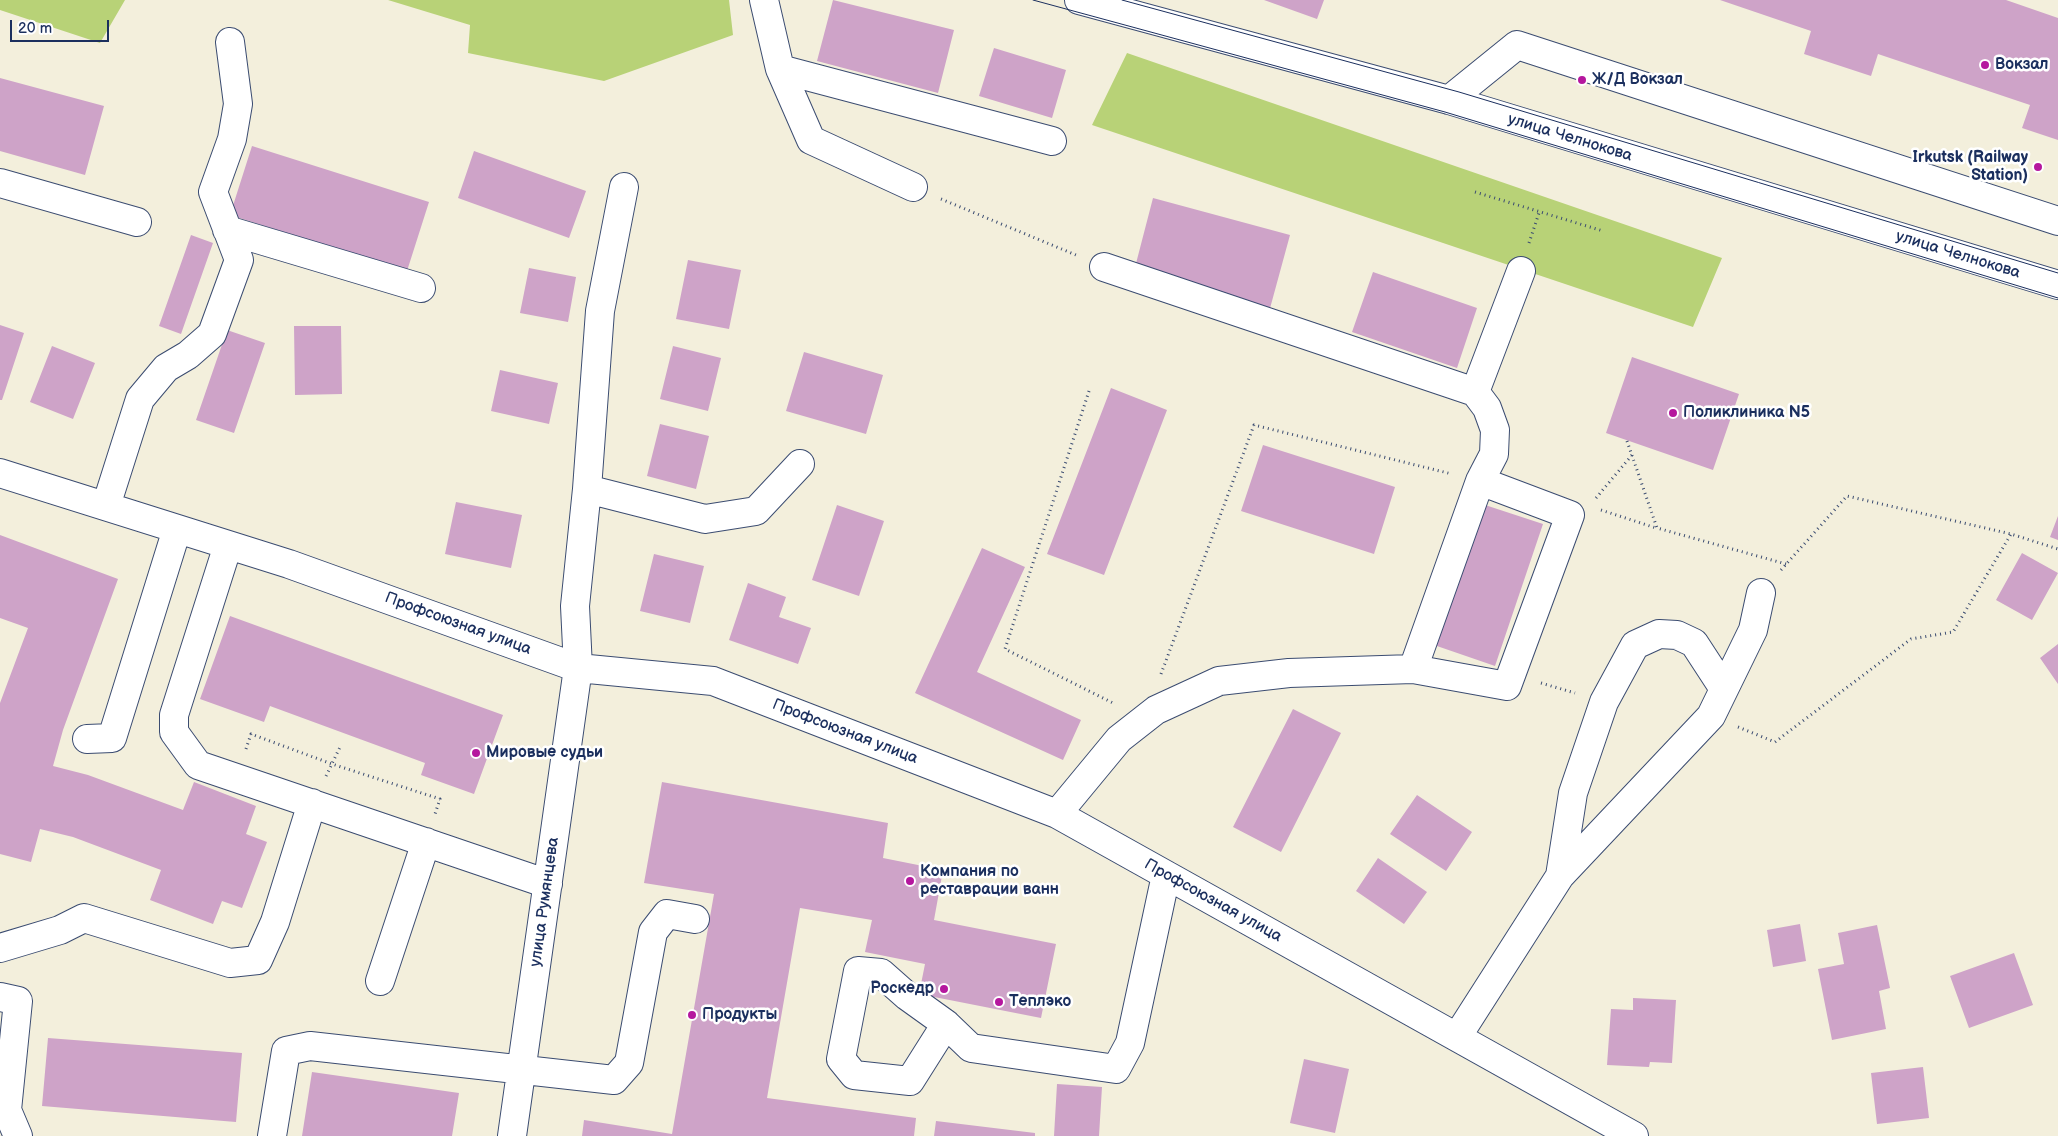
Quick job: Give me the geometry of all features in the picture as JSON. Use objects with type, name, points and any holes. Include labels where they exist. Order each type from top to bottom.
[{"type":"street","points":[[764,0],[780,69],[810,140],[913,187]]},
{"type":"street","name":"улица Челнокова","points":[[1079,0],[1448,100],[2058,285]]},
{"type":"street","points":[[106,506],[140,399],[166,368],[188,355],[212,334],[238,260],[213,192],[232,139],[238,104],[230,42]]},
{"type":"street","points":[[1448,100],[1517,45],[2058,221]]},
{"type":"street","points":[[780,69],[1052,141]]},
{"type":"street","points":[[0,183],[137,222]]},
{"type":"street","name":"улица Румянцева","points":[[512,1136],[578,668],[575,606],[600,311],[624,187]]},
{"type":"street","points":[[227,230],[421,288]]},
{"type":"street","points":[[1104,267],[1475,392],[1487,408],[1495,430],[1494,454],[1480,481],[1412,669]]},
{"type":"street","points":[[1475,392],[1520,271]]},
{"type":"street","points":[[586,489],[705,519],[756,511],[800,464]]},
{"type":"street","name":"Профсоюзная улица","points":[[0,473],[289,564],[578,668],[713,682],[1058,814],[1634,1136]]},
{"type":"street","points":[[1058,814],[1119,740],[1156,710],[1219,681],[1289,673],[1412,669],[1507,686],[1570,515],[1480,481]]},
{"type":"street","points":[[87,739],[112,738],[177,528]]},
{"type":"street","points":[[228,545],[174,715],[174,732],[198,764],[548,884]]},
{"type":"street","points":[[1457,1037],[1560,876],[1711,716],[1753,630],[1761,593]]},
{"type":"street","points":[[1560,876],[1573,792],[1604,702],[1636,645],[1659,634],[1677,635],[1694,643],[1724,689]]},
{"type":"street","points":[[0,948],[60,930],[84,918],[230,963],[258,960],[275,922],[312,803]]},
{"type":"street","points":[[380,980],[426,842]]},
{"type":"street","points":[[946,1024],[971,1048],[1116,1069],[1130,1043],[1166,875]]},
{"type":"street","points":[[272,1136],[286,1051],[310,1046],[522,1068],[614,1080],[629,1063],[653,932],[667,914],[694,919]]},
{"type":"street","points":[[0,997],[18,1001],[7,1110],[18,1136]]},
{"type":"path","points":[[913,187],[1104,267]]},
{"type":"path","points":[[1475,192],[1602,231]]},
{"type":"path","points":[[1089,391],[1005,649],[1145,719],[1254,425],[1480,481]]},
{"type":"path","points":[[1627,441],[1657,528],[1786,564]]},
{"type":"path","points":[[1596,499],[1632,454]]},
{"type":"path","points":[[1761,593],[1847,496],[2011,534],[2058,549]]},
{"type":"path","points":[[1711,716],[1775,742],[1911,639],[1953,632],[2011,534]]},
{"type":"path","points":[[237,778],[251,734],[339,766],[440,799],[426,842]]},
{"type":"green space","points":[[0,0],[125,0],[100,43],[0,10]]},
{"type":"green space","points":[[388,0],[729,0],[733,35],[604,81],[468,53],[470,25]]},
{"type":"green space","points":[[1127,53],[1722,258],[1693,327],[1092,125]]},
{"type":"building","points":[[833,0],[954,30],[938,93],[817,61]]},
{"type":"building","points":[[1264,0],[1324,0],[1317,19]]},
{"type":"building","name":"Вокзал","points":[[1720,0],[2006,0],[2058,18],[2058,140],[2022,128],[2030,105],[1878,54],[1871,76],[1804,54],[1811,31]]},
{"type":"building","points":[[994,48],[1066,70],[1052,118],[979,96]]},
{"type":"building","points":[[0,78],[104,106],[85,175],[0,151]]},
{"type":"building","points":[[252,146],[429,202],[407,271],[230,215]]},
{"type":"building","points":[[474,151],[586,191],[569,238],[458,198]]},
{"type":"building","points":[[1153,198],[1290,235],[1269,312],[1133,275]]},
{"type":"building","points":[[191,235],[213,243],[181,334],[159,326]]},
{"type":"building","points":[[688,260],[741,270],[729,329],[676,319]]},
{"type":"building","points":[[529,268],[576,277],[568,322],[520,313]]},
{"type":"building","points":[[1373,272],[1477,308],[1457,368],[1352,332]]},
{"type":"building","points":[[0,325],[24,333],[2,400],[0,400]]},
{"type":"building","points":[[294,326],[341,326],[342,394],[295,395]]},
{"type":"building","points":[[227,330],[265,343],[234,433],[196,420]]},
{"type":"building","points":[[52,346],[95,363],[73,419],[30,402]]},
{"type":"building","points":[[673,346],[721,358],[708,411],[660,399]]},
{"type":"building","points":[[804,352],[883,375],[866,434],[786,411]]},
{"type":"building","name":"Поликлиника N5","points":[[1632,357],[1739,394],[1713,470],[1606,433]]},
{"type":"building","points":[[500,370],[558,383],[549,424],[491,411]]},
{"type":"building","points":[[1111,388],[1167,410],[1104,575],[1047,554]]},
{"type":"building","points":[[660,424],[709,436],[696,489],[647,476]]},
{"type":"building","points":[[1263,445],[1395,487],[1374,554],[1241,511]]},
{"type":"building","points":[[456,502],[522,515],[511,568],[445,554]]},
{"type":"building","points":[[1482,504],[1543,524],[1495,666],[1434,645]]},
{"type":"building","points":[[837,505],[884,521],[859,596],[812,580]]},
{"type":"building","points":[[2058,516],[2058,540],[2050,537]]},
{"type":"building","points":[[0,535],[118,579],[63,730],[53,766],[88,775],[183,810],[194,782],[256,806],[246,834],[267,842],[242,908],[222,901],[213,924],[150,900],[161,870],[73,837],[40,829],[31,862],[0,854],[0,703],[28,628],[0,618]]},
{"type":"building","points":[[982,548],[1025,567],[977,672],[1081,720],[1063,760],[915,693]]},
{"type":"building","points":[[2022,553],[2058,573],[2032,620],[1996,600]]},
{"type":"building","points":[[654,554],[704,566],[690,623],[640,611]]},
{"type":"building","points":[[748,583],[786,597],[779,617],[811,628],[798,664],[729,640]]},
{"type":"building","points":[[230,616],[503,715],[474,794],[421,775],[425,763],[270,706],[264,722],[200,699]]},
{"type":"building","points":[[2058,644],[2058,684],[2040,658]]},
{"type":"building","points":[[1293,709],[1341,733],[1281,852],[1233,827]]},
{"type":"building","points":[[662,782],[888,823],[883,858],[943,870],[934,920],[1056,944],[1041,1018],[919,994],[925,964],[865,952],[872,920],[800,908],[767,1098],[916,1118],[914,1136],[582,1136],[584,1120],[672,1134],[714,894],[644,883]]},
{"type":"building","points":[[1417,795],[1472,832],[1446,871],[1390,834]]},
{"type":"building","points":[[1378,858],[1427,892],[1404,924],[1356,891]]},
{"type":"building","points":[[1800,924],[1806,961],[1773,967],[1767,930]]},
{"type":"building","points":[[1877,925],[1890,988],[1879,991],[1886,1029],[1832,1040],[1818,969],[1844,964],[1838,933]]},
{"type":"building","points":[[2014,953],[2033,1005],[1969,1028],[1950,976]]},
{"type":"building","points":[[1633,998],[1676,1000],[1672,1063],[1650,1062],[1649,1067],[1607,1065],[1611,1009],[1633,1010]]},
{"type":"building","points":[[48,1038],[242,1053],[236,1122],[42,1106]]},
{"type":"building","points":[[1304,1059],[1349,1069],[1335,1133],[1290,1123]]},
{"type":"building","points":[[1923,1067],[1929,1118],[1877,1124],[1871,1073]]},
{"type":"building","points":[[312,1072],[459,1093],[452,1136],[302,1136]]},
{"type":"building","points":[[1057,1084],[1102,1087],[1099,1136],[1054,1136]]},
{"type":"building","points":[[936,1121],[1035,1133],[1035,1136],[934,1136]]},
{"type":"tram line","points":[[1033,0],[1445,112],[2058,298]]},
{"type":"tram line","points":[[1122,0],[1459,92],[2058,273]]},
{"type":"place","name":"Вокзал","points":[[1985,65]]},
{"type":"place","name":"Ж/Д Вокзал","points":[[1582,80]]},
{"type":"place","name":"Irkutsk (Railway Station)","points":[[2038,167]]},
{"type":"place","name":"Поликлиника N5","points":[[1673,413]]},
{"type":"place","name":"Мировые судьи","points":[[476,753]]},
{"type":"place","name":"Компания по реставрации ванн","points":[[910,881]]},
{"type":"place","name":"Роскедр","points":[[944,989]]},
{"type":"place","name":"Теплэко","points":[[999,1002]]},
{"type":"place","name":"Продукты","points":[[692,1015]]}]
